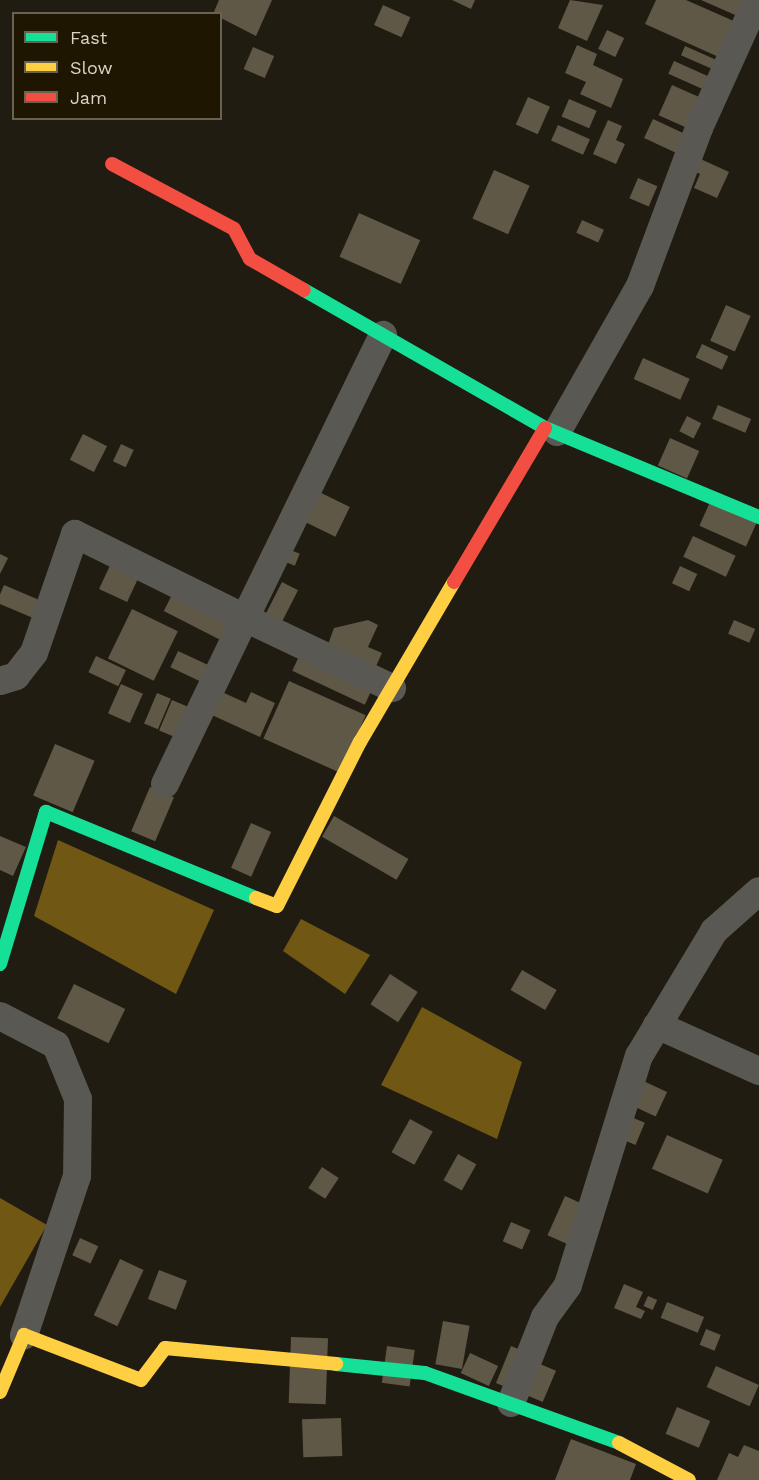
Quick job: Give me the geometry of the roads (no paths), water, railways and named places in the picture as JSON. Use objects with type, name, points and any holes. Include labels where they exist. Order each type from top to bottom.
[{"type":"street","points":[[0,964],[46,812],[277,906],[392,688],[640,286],[695,138],[757,0]]},
{"type":"street","points":[[112,164],[234,229],[250,259],[551,430],[759,517]]},
{"type":"street","points":[[165,784],[383,335]]},
{"type":"street","points":[[0,681],[16,676],[34,653],[75,534],[392,688]]},
{"type":"street","points":[[511,1403],[545,1317],[568,1285],[639,1056],[714,931],[759,891]]},
{"type":"street","points":[[0,1016],[56,1045],[78,1099],[77,1176],[24,1335],[0,1392]]},
{"type":"street","points":[[657,1025],[759,1071]]},
{"type":"street","points":[[24,1335],[141,1380],[165,1348],[425,1373],[635,1449],[689,1480]]}]
